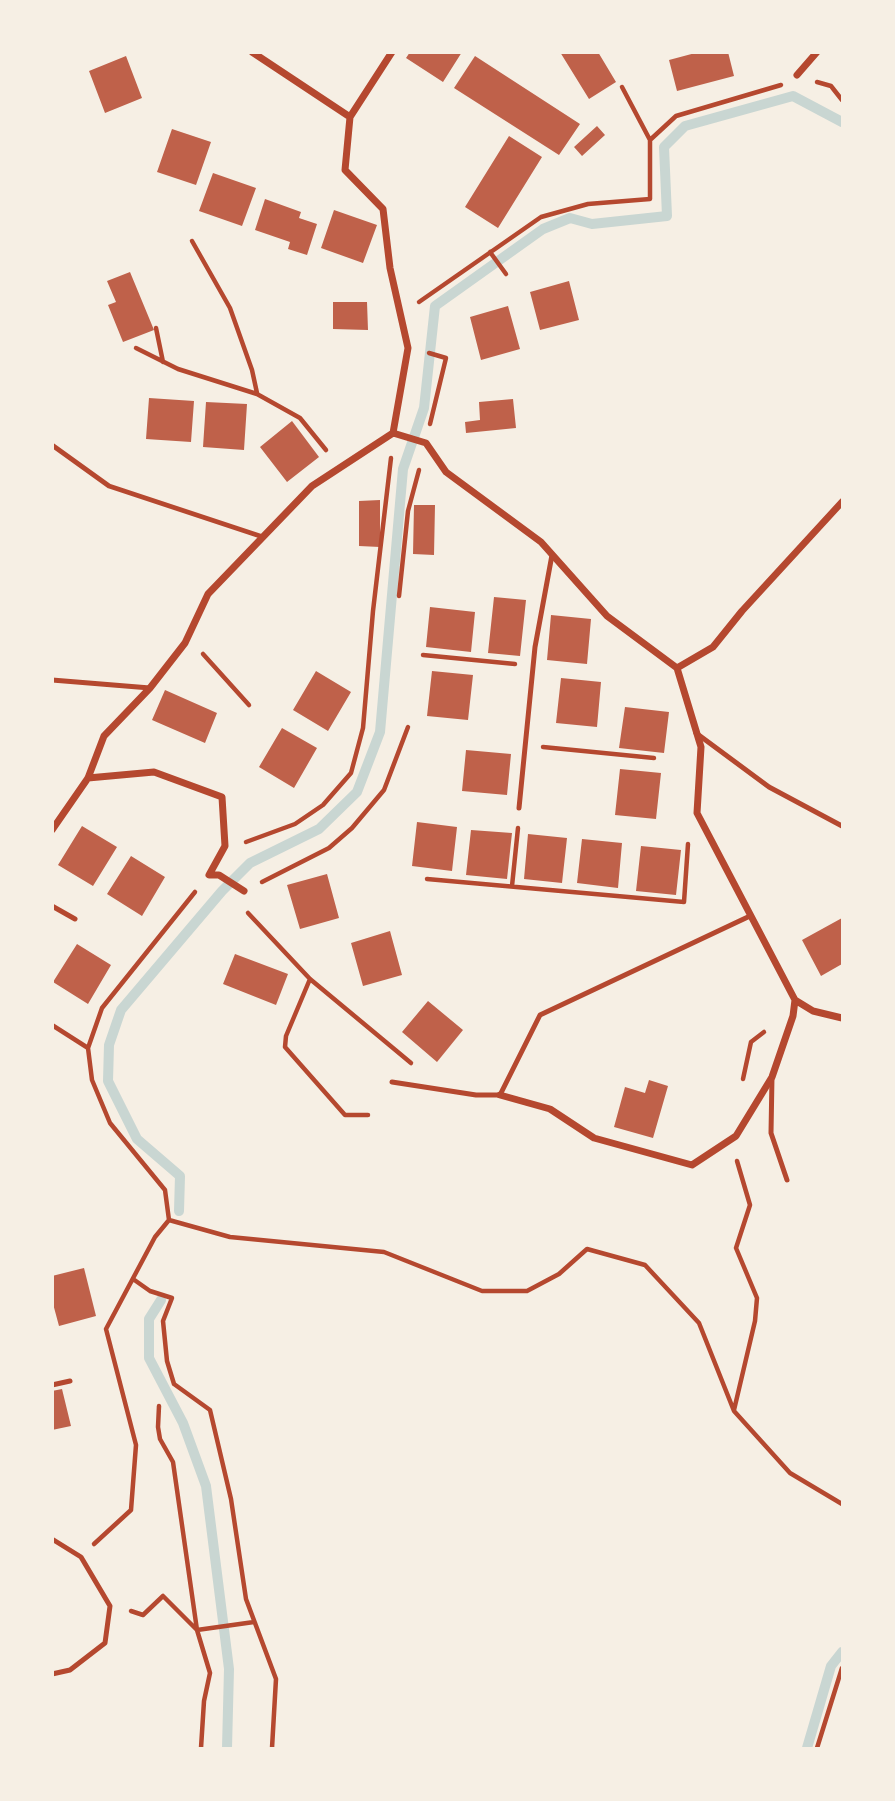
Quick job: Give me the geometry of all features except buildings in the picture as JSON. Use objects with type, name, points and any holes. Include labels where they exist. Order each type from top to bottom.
[{"type":"street","points":[[252,52],[351,117]]},
{"type":"street","points":[[52,830],[88,778],[104,736],[150,688],[185,643],[208,594],[312,486],[393,433],[408,348],[383,209],[345,170],[351,117],[392,52]]},
{"type":"street","points":[[797,75],[817,52]]},
{"type":"street","points":[[393,433],[426,443],[446,472],[541,542],[607,616],[677,668],[701,747],[697,813],[795,1000],[813,1011],[842,1018]]},
{"type":"street","points":[[677,668],[713,647],[741,611],[842,502]]},
{"type":"street","points":[[88,778],[154,772],[222,797],[225,846],[209,875],[219,875],[244,891]]},
{"type":"street","points":[[500,1095],[551,1109],[594,1138],[692,1165],[736,1136],[772,1077],[793,1016],[795,1000]]},
{"type":"lane","points":[[52,445],[109,486],[263,537]]},
{"type":"lane","points":[[519,808],[533,667],[552,555]]},
{"type":"lane","points":[[52,680],[150,688]]},
{"type":"lane","points":[[696,733],[769,787],[842,826]]},
{"type":"lane","points":[[52,906],[75,919]]},
{"type":"lane","points":[[393,1082],[476,1096],[500,1095],[540,1015],[750,916]]},
{"type":"lane","points":[[772,1077],[771,1133],[787,1180]]},
{"type":"lane","points":[[52,1385],[70,1381]]},
{"type":"lane","points":[[52,1539],[80,1557],[110,1606],[105,1643],[70,1670],[52,1674]]},
{"type":"path","points":[[650,139],[676,116],[760,92],[797,75],[831,86],[842,100]]},
{"type":"path","points":[[400,314],[491,255],[541,217],[588,204],[649,199],[650,139],[622,87]]},
{"type":"path","points":[[192,241],[230,308],[249,360],[257,394]]},
{"type":"path","points":[[491,255],[500,270],[506,274]]},
{"type":"path","points":[[156,328],[163,363]]},
{"type":"path","points":[[136,348],[163,363],[257,394],[300,418],[340,467]]},
{"type":"path","points":[[225,846],[244,843],[295,824],[323,805],[351,773],[363,728],[393,433]]},
{"type":"path","points":[[185,643],[210,658],[249,705]]},
{"type":"path","points":[[423,655],[533,667]]},
{"type":"path","points":[[408,727],[384,790],[352,828],[329,848],[244,891],[243,907],[310,979],[391,1049],[418,1068]]},
{"type":"path","points":[[525,745],[654,758]]},
{"type":"path","points":[[512,886],[519,829],[514,819],[519,808]]},
{"type":"path","points":[[426,879],[684,902],[688,838],[697,813]]},
{"type":"path","points":[[80,1557],[131,1510],[136,1445],[106,1329],[155,1237],[169,1220],[165,1190],[110,1123],[92,1080],[88,1048],[102,1008],[209,875]]},
{"type":"path","points":[[310,979],[286,1036],[285,1047],[345,1115],[368,1115]]},
{"type":"path","points":[[52,1025],[88,1048]]},
{"type":"path","points":[[740,1093],[751,1042],[768,1029]]},
{"type":"path","points":[[734,1411],[755,1321],[757,1298],[736,1248],[750,1205],[737,1170],[736,1136]]},
{"type":"path","points":[[169,1220],[230,1237],[384,1252],[482,1291],[527,1291],[559,1275],[587,1249],[645,1265],[699,1323],[734,1411],[790,1473],[842,1504]]},
{"type":"path","points":[[133,1279],[150,1290],[172,1298],[163,1321],[167,1361],[174,1384],[210,1410],[231,1499],[246,1599],[276,1679],[272,1748]]},
{"type":"path","points":[[159,1406],[160,1439],[173,1462],[179,1490],[197,1630],[210,1673],[204,1701],[201,1748]]},
{"type":"path","points":[[110,1606],[143,1615],[163,1596],[197,1630]]},
{"type":"path","points":[[197,1630],[254,1622]]},
{"type":"path","points":[[817,1748],[842,1668]]},
{"type":"waterway","points":[[179,1211],[180,1176],[137,1139],[108,1081],[109,1045],[121,1010],[222,891],[250,863],[319,829],[357,792],[380,732],[403,469],[424,408],[435,306],[543,229],[570,218],[592,224],[667,216],[664,147],[685,126],[793,96],[842,122]]},
{"type":"waterway","points":[[161,1300],[149,1319],[149,1358],[183,1423],[206,1486],[229,1669],[227,1748]]},
{"type":"waterway","points":[[807,1748],[831,1666],[842,1652]]}]
